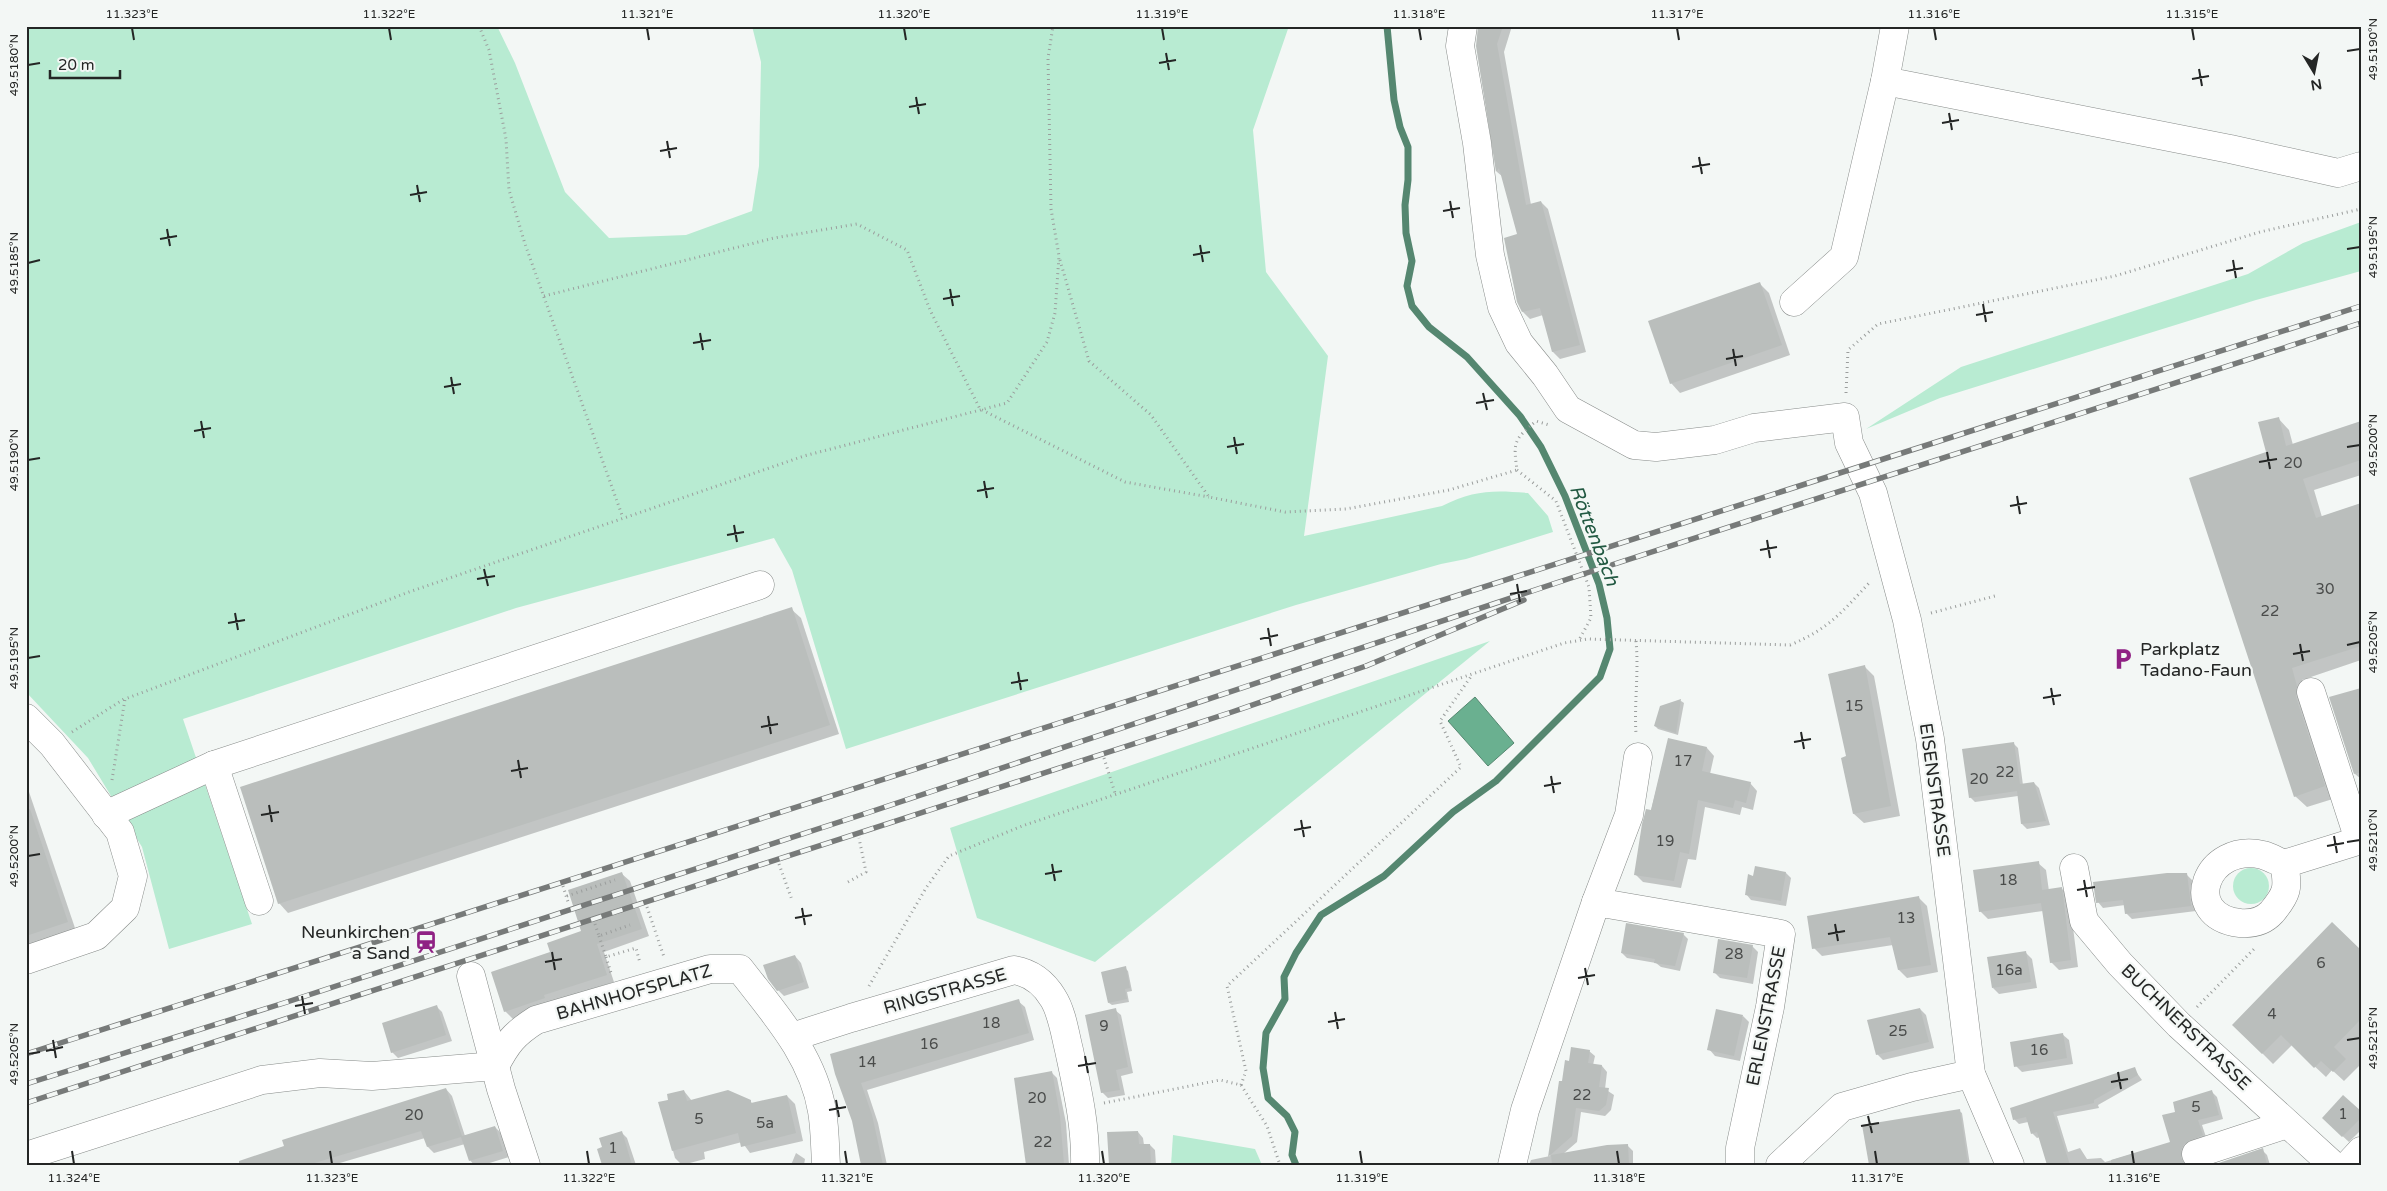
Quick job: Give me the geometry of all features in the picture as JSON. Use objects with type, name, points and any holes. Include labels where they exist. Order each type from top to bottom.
[{"type":"street","points":[[1463,26],[1460,46],[1477,143],[1490,255],[1502,307],[1519,343],[1545,375],[1568,409],[1634,445],[1656,446],[1715,440],[1754,428],[1845,417]]},
{"type":"street","points":[[1794,302],[1844,257],[1885,82],[1894,26]]},
{"type":"street","points":[[1885,82],[2230,149],[2338,173],[2361,166]]},
{"type":"street","name":"EISENSTRASSE","points":[[1845,417],[1849,443],[1873,493],[1907,620],[1930,739],[1971,1074],[2010,1165]]},
{"type":"street","points":[[106,815],[214,764],[760,585]]},
{"type":"street","points":[[2284,864],[2288,884],[2282,900],[2266,918],[2250,924],[2228,921],[2214,914],[2206,900],[2205,885],[2210,870],[2224,860],[2241,854],[2262,855],[2284,864],[2360,840],[2311,692]]},
{"type":"street","points":[[26,718],[52,744],[120,832],[133,876],[125,908],[96,936],[26,960]]},
{"type":"street","points":[[1512,1165],[1525,1110],[1596,902],[1629,815],[1638,757]]},
{"type":"street","points":[[214,764],[259,901]]},
{"type":"street","name":"BUCHNERSTRASSE","points":[[2074,868],[2084,921],[2120,964],[2179,1025],[2333,1165]]},
{"type":"street","name":"ERLENSTRASSE","points":[[1596,902],[1781,934],[1770,1007],[1740,1148],[1740,1165]]},
{"type":"street","name":"BAHNHOFSPLATZ","points":[[495,1066],[506,1045],[516,1033],[536,1020],[710,969],[740,969],[792,1038]]},
{"type":"street","name":"RINGSTRASSE","points":[[792,1038],[850,1018],[1014,970],[1027,973],[1043,984],[1054,999],[1064,1031],[1081,1108],[1085,1165]]},
{"type":"street","points":[[471,976],[495,1066],[526,1165]]},
{"type":"street","points":[[792,1038],[811,1072],[822,1110],[826,1165]]},
{"type":"street","points":[[26,1156],[262,1080],[320,1073],[372,1076],[495,1066]]},
{"type":"street","points":[[1780,1165],[1842,1107],[1912,1087],[1971,1074]]},
{"type":"street","points":[[2196,1154],[2287,1124]]},
{"type":"street","points":[[2348,1165],[2361,1151]]},
{"type":"path","points":[[480,26],[489,50],[504,129],[509,190],[544,296],[623,518]]},
{"type":"path","points":[[1053,26],[1048,58],[1051,209],[1059,256],[1089,361],[1151,415],[1209,497]]},
{"type":"path","points":[[1845,417],[1848,350],[1878,324],[2115,276],[2260,232],[2361,209]]},
{"type":"path","points":[[544,296],[774,238],[857,224],[907,250],[930,310],[980,409],[1125,482],[1285,512],[1346,509],[1449,490],[1517,470]]},
{"type":"path","points":[[52,744],[124,699],[409,592],[804,456],[1007,403],[1047,342],[1055,313],[1059,256]]},
{"type":"path","points":[[1532,424],[1523,431],[1514,449],[1517,470],[1556,501],[1589,587],[1591,618],[1578,641]]},
{"type":"path","points":[[850,1018],[926,888],[949,856],[1022,826],[1564,643],[1588,639],[1636,642],[1790,645],[1812,636],[1834,621],[1890,559]]},
{"type":"path","points":[[1929,614],[1995,596]]},
{"type":"path","points":[[1636,642],[1639,670],[1635,710],[1638,757]]},
{"type":"path","points":[[1241,1085],[1246,1071],[1227,986],[1461,767],[1440,721],[1473,674]]},
{"type":"path","points":[[106,815],[124,699]]},
{"type":"path","points":[[1104,758],[1115,794]]},
{"type":"path","points":[[848,882],[866,872],[860,838]]},
{"type":"path","points":[[779,864],[792,900]]},
{"type":"path","points":[[567,896],[615,880]]},
{"type":"path","points":[[563,886],[570,905]]},
{"type":"path","points":[[647,907],[667,965]]},
{"type":"path","points":[[2179,1025],[2264,938],[2266,918]]},
{"type":"path","points":[[595,924],[610,970]]},
{"type":"path","points":[[599,936],[630,925]]},
{"type":"path","points":[[606,957],[636,948],[640,964]]},
{"type":"path","points":[[1081,1108],[1150,1092],[1220,1080],[1241,1085],[1267,1126],[1280,1165]]},
{"type":"shaded area","points":[[26,26],[497,26],[515,63],[565,192],[609,238],[686,235],[752,211],[759,166],[761,62],[752,26],[1289,26],[1253,130],[1266,272],[1328,356],[1304,536],[1442,506],[1464,497],[1484,492],[1528,493],[1548,516],[1553,532],[1466,559],[1441,564],[1296,605],[846,749],[792,570],[774,538],[516,608],[183,719],[252,924],[169,949],[142,847],[88,758],[26,692]]},
{"type":"shaded area","points":[[2361,222],[2361,271],[2256,300],[1940,398],[1866,429],[1961,367],[2248,274],[2303,243]]},
{"type":"shaded area","points":[[1490,641],[1095,962],[977,918],[950,828]]},
{"type":"shaded area","points":[[1475,697],[1514,743],[1488,766],[1448,721]]},
{"type":"shaded area","points":[[2251,868],[2258,869],[2264,873],[2268,879],[2268,893],[2264,899],[2258,903],[2251,904],[2244,903],[2238,899],[2234,893],[2233,886],[2234,879],[2238,873],[2244,869]]},
{"type":"shaded area","points":[[1173,1135],[1255,1149],[1262,1165],[1171,1165]]},
{"type":"building","points":[[1478,26],[1503,26],[1497,44],[1526,205],[1541,201],[1580,345],[1552,352],[1540,308],[1522,312],[1517,302],[1504,238],[1517,234],[1499,168],[1496,172],[1476,46]]},
{"type":"building","points":[[1760,282],[1782,345],[1670,384],[1648,321]]},
{"type":"building","points":[[2279,417],[2286,446],[2361,421],[2361,460],[2303,479],[2316,518],[2361,503],[2361,646],[2292,668],[2297,686],[2296,697],[2325,786],[2294,797],[2189,478],[2266,452],[2258,422]]},
{"type":"building","points":[[792,607],[830,725],[278,904],[240,787]]},
{"type":"building","points":[[1865,665],[1891,806],[1853,814],[1841,758],[1846,756],[1828,674]]},
{"type":"building","points":[[2361,688],[2361,772],[2354,774],[2329,697]]},
{"type":"building","points":[[1681,699],[1676,733],[1654,726],[1660,706]]},
{"type":"building","points":[[1668,738],[1707,747],[1702,771],[1751,782],[1746,803],[1735,800],[1733,808],[1698,800],[1689,854],[1680,852],[1674,881],[1634,875],[1642,824],[1646,809],[1651,810]]},
{"type":"building","points":[[2014,742],[2020,784],[2034,782],[2046,821],[2021,824],[2017,791],[1969,798],[1962,749]]},
{"type":"building","points":[[26,809],[30,809],[68,922],[26,936]]},
{"type":"building","points":[[2039,861],[2042,890],[2062,887],[2071,960],[2050,963],[2041,903],[1979,912],[1973,870]]},
{"type":"building","points":[[1755,866],[1786,872],[1781,901],[1745,895],[1748,874],[1753,876]]},
{"type":"building","points":[[622,872],[642,929],[597,944],[607,975],[544,995],[545,998],[504,1012],[491,972],[550,952],[547,943],[581,931],[568,890]]},
{"type":"building","points":[[2167,873],[2187,873],[2191,906],[2125,914],[2123,900],[2096,903],[2093,882]]},
{"type":"building","points":[[1919,896],[1931,965],[1898,970],[1890,937],[1812,949],[1807,916]]},
{"type":"building","points":[[2332,922],[2361,950],[2361,1019],[2334,1047],[2346,1059],[2333,1072],[2321,1061],[2314,1068],[2281,1035],[2262,1054],[2232,1025]]},
{"type":"building","points":[[1626,923],[1684,933],[1675,966],[1654,963],[1655,959],[1621,953]]},
{"type":"building","points":[[1718,939],[1753,945],[1747,978],[1713,973]]},
{"type":"building","points":[[2026,951],[2031,982],[1992,988],[1987,957]]},
{"type":"building","points":[[795,955],[804,982],[777,991],[768,979],[763,965]]},
{"type":"building","points":[[1126,966],[1130,988],[1125,989],[1127,999],[1108,1003],[1101,972]]},
{"type":"building","points":[[1019,999],[1029,1033],[861,1083],[872,1115],[883,1165],[861,1165],[852,1121],[830,1054]]},
{"type":"building","points":[[437,1005],[446,1035],[391,1053],[382,1023]]},
{"type":"building","points":[[1116,1008],[1128,1067],[1116,1070],[1120,1090],[1101,1093],[1085,1015]]},
{"type":"building","points":[[1920,1008],[1929,1042],[1876,1055],[1867,1020]]},
{"type":"building","points":[[1716,1009],[1743,1015],[1734,1056],[1707,1050]]},
{"type":"building","points":[[2063,1033],[2067,1058],[2014,1067],[2010,1042]]},
{"type":"building","points":[[1571,1047],[1590,1050],[1588,1063],[1602,1065],[1599,1087],[1609,1088],[1606,1105],[1599,1111],[1576,1108],[1572,1136],[1548,1157],[1559,1081],[1562,1081],[1565,1060],[1569,1061]]},
{"type":"building","points":[[2135,1067],[2138,1075],[2094,1100],[2094,1103],[2053,1112],[2070,1165],[2047,1165],[2037,1132],[2031,1134],[2026,1117],[2013,1120],[2010,1108]]},
{"type":"building","points":[[1052,1071],[1060,1116],[1064,1165],[1026,1165],[1014,1078]]},
{"type":"building","points":[[446,1088],[462,1136],[495,1126],[503,1151],[469,1161],[461,1137],[427,1147],[421,1131],[308,1165],[239,1165],[239,1161],[284,1146],[282,1140]]},
{"type":"building","points":[[684,1090],[687,1101],[728,1090],[751,1100],[751,1103],[787,1095],[796,1133],[741,1147],[738,1133],[672,1151],[658,1102],[668,1100],[667,1094]]},
{"type":"building","points":[[2212,1090],[2219,1115],[2198,1120],[2203,1135],[2184,1144],[2181,1158],[2185,1165],[2111,1165],[2111,1160],[2170,1142],[2162,1115],[2175,1112],[2173,1102]]},
{"type":"building","points":[[2343,1095],[2361,1111],[2361,1118],[2342,1137],[2322,1118]]},
{"type":"building","points":[[1960,1109],[1968,1165],[1869,1165],[1862,1125]]},
{"type":"building","points":[[622,1131],[632,1165],[602,1165],[597,1149],[602,1147],[599,1138]]},
{"type":"building","points":[[1138,1131],[1139,1144],[1150,1144],[1151,1165],[1109,1165],[1107,1132]]},
{"type":"building","points":[[1628,1144],[1629,1165],[1552,1165],[1551,1155],[1607,1145]]},
{"type":"building","points":[[2263,1148],[2267,1165],[2213,1165]]},
{"type":"waterway","name":"Röttenbach","points":[[1296,1165],[1292,1155],[1295,1132],[1287,1116],[1268,1098],[1263,1068],[1266,1033],[1285,999],[1284,977],[1296,953],[1321,915],[1384,876],[1453,812],[1496,781],[1600,677],[1610,649],[1607,618],[1599,584],[1565,496],[1541,447],[1520,416],[1467,357],[1429,327],[1412,306],[1407,286],[1412,261],[1406,233],[1405,205],[1408,180],[1408,147],[1400,127],[1394,100],[1387,26]]},
{"type":"railway","points":[[26,1054],[2361,306]]},
{"type":"railway","points":[[26,1084],[287,1002],[870,812],[1568,579],[2361,323]]},
{"type":"railway","points":[[26,1103],[1232,712],[1366,666],[1524,600]]},
{"type":"place","name":"Parkplatz Tadano-Faun","points":[[2123,659]]},
{"type":"place","name":"Neunkirchen a Sand","points":[[426,942]]}]
